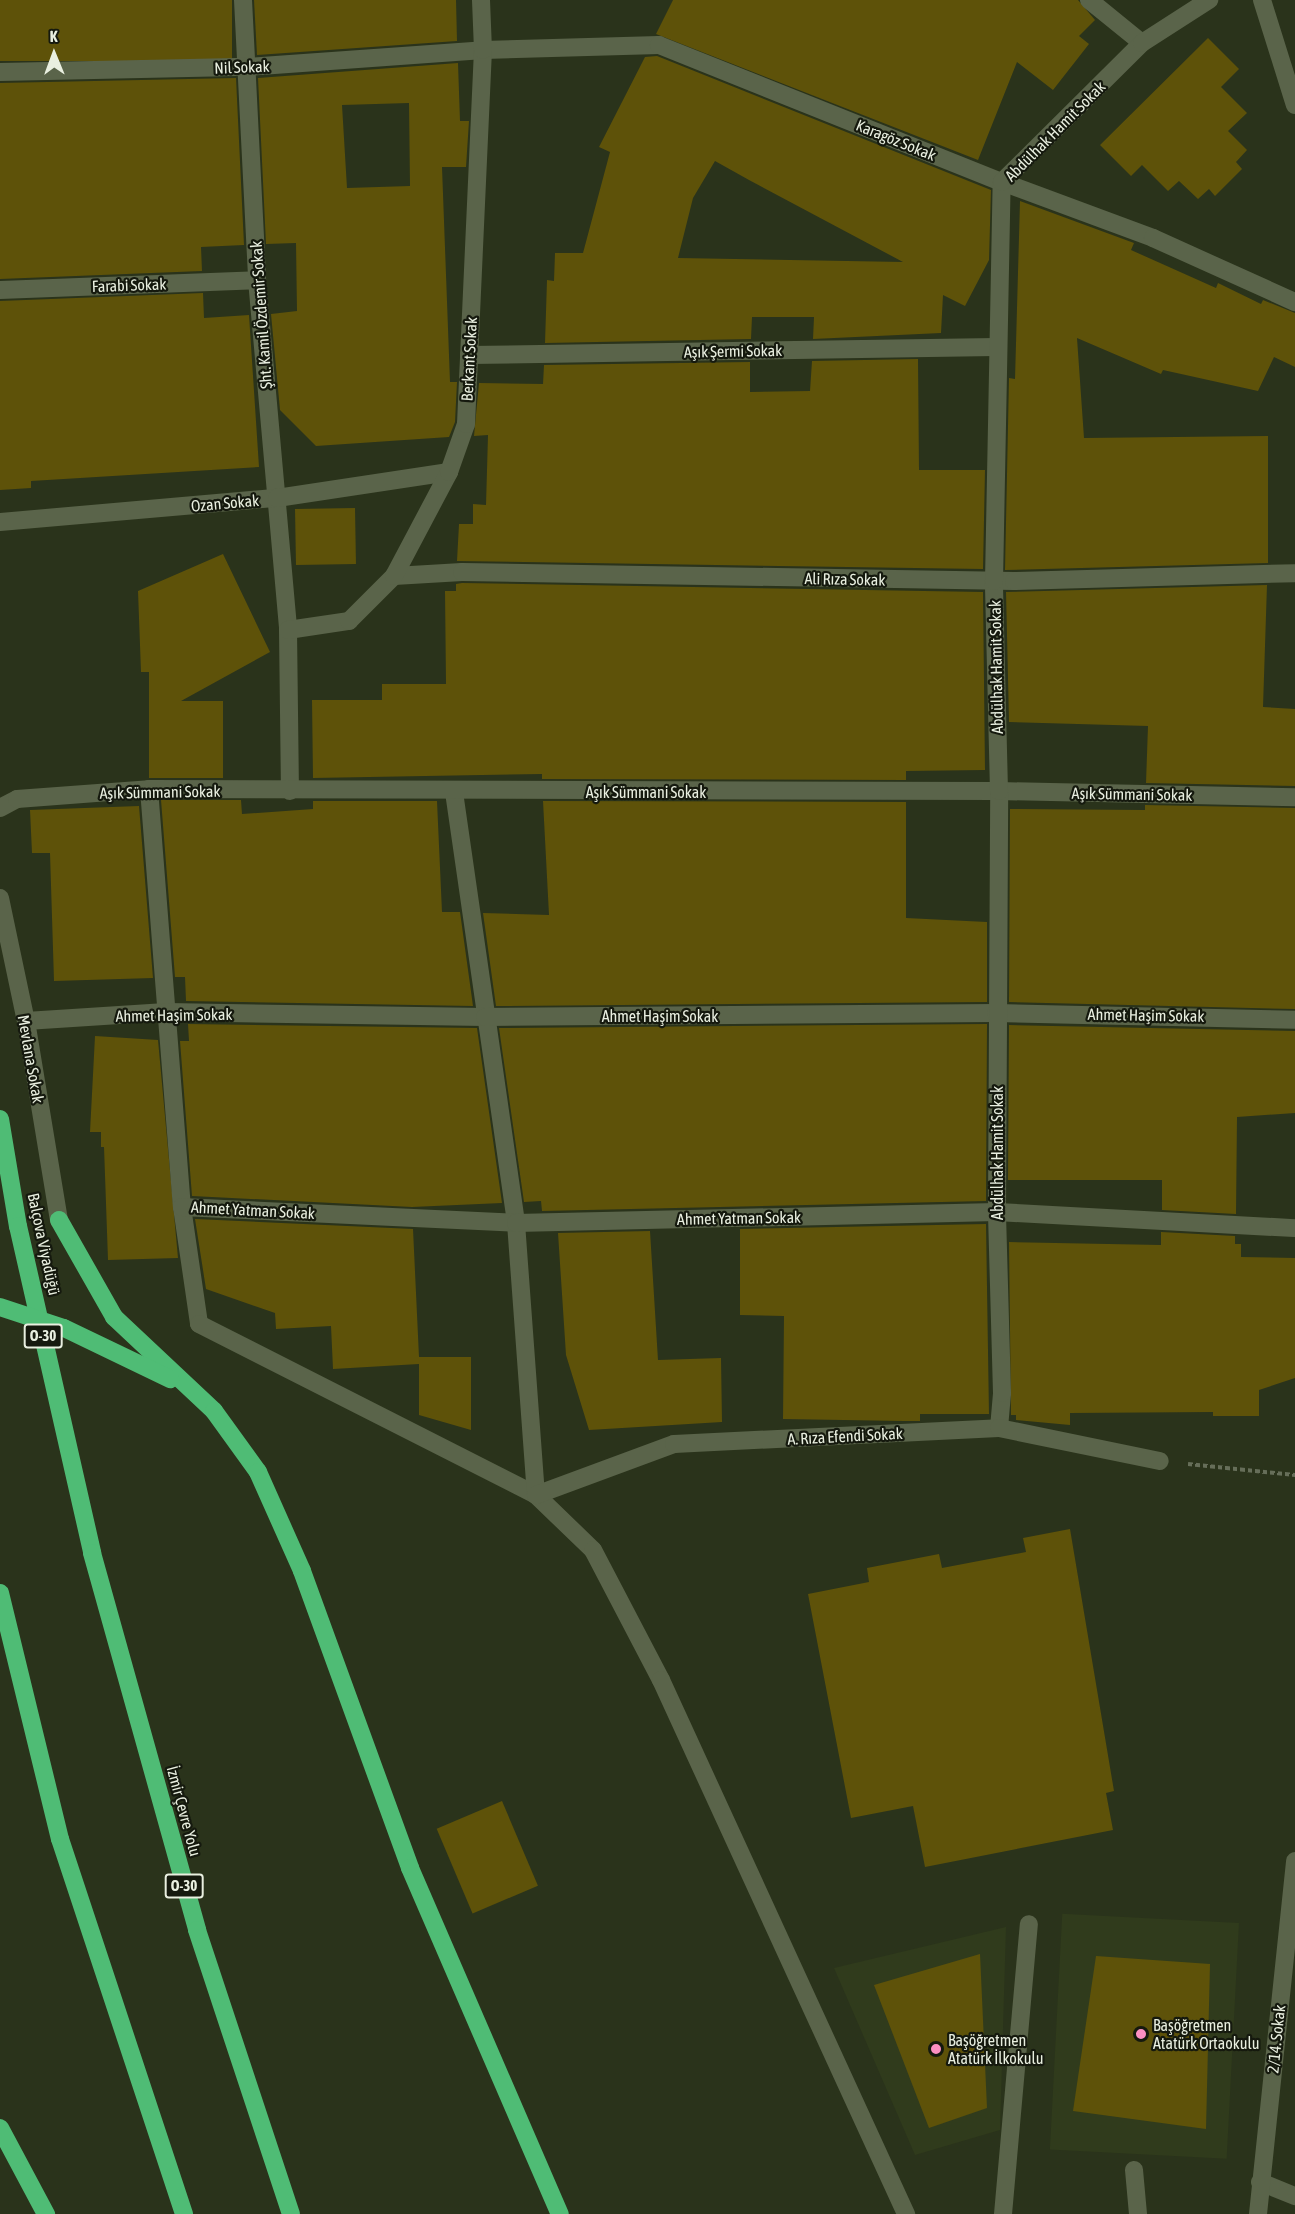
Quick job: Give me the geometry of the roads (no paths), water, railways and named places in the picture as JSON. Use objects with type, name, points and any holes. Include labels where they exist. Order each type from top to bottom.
[{"type":"highway","name":"Balçova Viyadüğü","points":[[0,1119],[18,1226],[92,1553]]},
{"type":"highway","points":[[59,1220],[114,1317],[214,1411],[258,1472],[302,1571],[410,1868],[560,2214]]},
{"type":"highway","points":[[0,1307],[64,1328],[183,1384]]},
{"type":"highway","name":"İzmir Çevre Yolu","points":[[92,1553],[197,1930],[291,2214]]},
{"type":"highway","points":[[0,1593],[60,1839],[184,2214]]},
{"type":"highway","points":[[0,2128],[46,2214]]},
{"type":"street","name":"Şht. Kamil Özdemir Sokak","points":[[243,0],[257,280],[288,630],[290,791]]},
{"type":"street","name":"Berkant Sokak","points":[[288,630],[349,621],[394,576],[449,472],[466,424],[483,50],[481,0]]},
{"type":"street","points":[[1089,0],[1142,43]]},
{"type":"street","name":"Abdülhak Hamit Sokak","points":[[999,1428],[1002,1393],[997,1212],[996,1014],[999,791],[994,581],[996,347],[1002,182],[1142,43],[1209,0]]},
{"type":"street","points":[[1262,0],[1295,105]]},
{"type":"street","name":"Karagöz Sokak","points":[[483,50],[659,45],[1002,182],[1152,238],[1295,302]]},
{"type":"street","name":"Nil Sokak","points":[[0,72],[248,67],[483,50]]},
{"type":"street","name":"Farabi Sokak","points":[[0,290],[257,280]]},
{"type":"street","name":"Aşık Şermi Sokak","points":[[469,355],[996,347]]},
{"type":"street","name":"Ozan Sokak","points":[[0,522],[277,498],[449,472]]},
{"type":"street","name":"Ali Rıza Sokak","points":[[394,576],[462,572],[994,581],[1143,580],[1295,573]]},
{"type":"street","points":[[149,789],[182,1207],[199,1324],[536,1495],[593,1550],[661,1680],[906,2214]]},
{"type":"street","name":"Aşık Sümmani Sokak","points":[[0,808],[17,799],[149,789],[454,792],[999,791],[1295,797]]},
{"type":"street","points":[[454,792],[516,1223],[536,1495]]},
{"type":"street","name":"Mevlana Sokak","points":[[0,898],[26,1021],[59,1220]]},
{"type":"street","name":"Ahmet Haşim Sokak","points":[[26,1021],[166,1012],[485,1017],[996,1014],[1295,1020]]},
{"type":"street","name":"Ahmet Yatman Sokak","points":[[182,1207],[516,1223],[997,1212],[1295,1228]]},
{"type":"street","name":"A. Rıza Efendi Sokak","points":[[536,1495],[674,1444],[999,1428],[1160,1461]]},
{"type":"street","name":"2/14. Sokak","points":[[1258,2214],[1295,1861]]},
{"type":"street","points":[[1003,2214],[1029,1924]]},
{"type":"street","points":[[1134,2170],[1138,2214]]},
{"type":"street","points":[[1260,2182],[1295,2196]]},
{"type":"place","name":"Başöğretmen Atatürk Ortaokulu","points":[[1141,2034]]},
{"type":"place","name":"Başöğretmen Atatürk İlkokulu","points":[[936,2049]]}]
